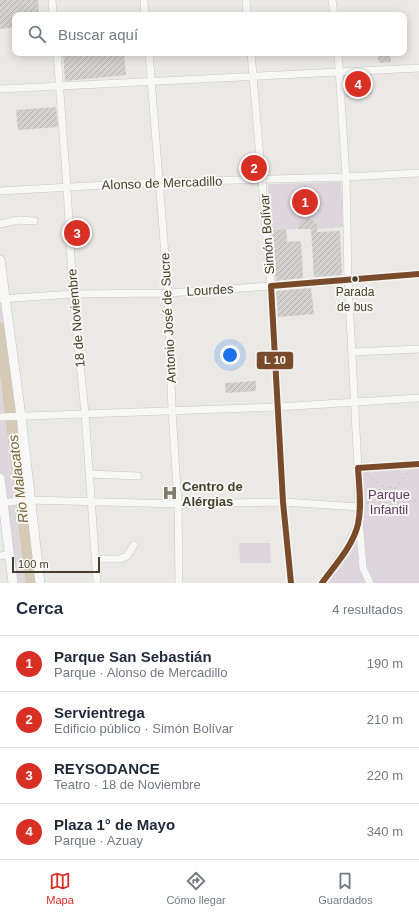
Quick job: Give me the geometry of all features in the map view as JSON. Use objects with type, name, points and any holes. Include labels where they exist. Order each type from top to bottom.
[{"type":"main road","points":[[0,260],[3,299],[27,500],[40,583]]},
{"type":"main road","points":[[0,478],[3,503],[5,555],[13,583]]},
{"type":"street","points":[[52,0],[53,12]]},
{"type":"street","points":[[144,0],[145,12]]},
{"type":"street","points":[[246,0],[248,12]]},
{"type":"street","points":[[332,0],[334,12]]},
{"type":"street","name":"18 de Noviembre","points":[[57,56],[73,294],[85,413],[97,583]]},
{"type":"street","name":"Antonio José de Sucre","points":[[148,56],[168,293],[172,411],[178,504],[179,583]]},
{"type":"street","name":"Simón Bolívar","points":[[251,56],[271,286],[283,502],[291,583]]},
{"type":"street","points":[[338,56],[346,177],[348,280],[353,352],[359,519],[363,568],[370,583]]},
{"type":"street","points":[[0,89],[419,68]]},
{"type":"street","name":"Alonso de Mercadillo","points":[[0,191],[159,182],[263,180],[419,173]]},
{"type":"street","points":[[0,224],[18,220],[34,221]]},
{"type":"street","name":"Lourdes","points":[[3,299],[73,294],[168,293],[419,274]]},
{"type":"street","points":[[353,352],[419,349]]},
{"type":"street","points":[[0,417],[278,407],[419,398]]},
{"type":"street","points":[[358,468],[416,465]]},
{"type":"street","points":[[89,474],[138,476]]},
{"type":"street","points":[[3,503],[27,500],[178,504],[283,502],[359,505]]},
{"type":"street","points":[[322,583],[354,535],[359,519]]},
{"type":"street","points":[[95,560],[120,559],[127,556],[134,545]]},
{"type":"path","points":[[395,489],[416,465]]},
{"type":"path","points":[[358,468],[387,490]]},
{"type":"path","points":[[387,490],[390,488],[395,489]]},
{"type":"path","points":[[391,498],[395,496],[395,489]]},
{"type":"path","points":[[386,494],[387,490]]},
{"type":"path","points":[[396,492],[414,492]]},
{"type":"path","points":[[359,494],[386,494],[391,498]]},
{"type":"path","points":[[359,505],[416,501]]},
{"type":"green space","points":[[371,72],[372,95],[346,97],[344,73]]},
{"type":"green space","points":[[341,182],[343,227],[317,229],[317,224],[311,219],[304,219],[298,224],[298,229],[270,230],[268,184]]},
{"type":"green space","points":[[0,299],[6,299],[40,583],[13,583],[0,478]]},
{"type":"green space","name":"Parque Infantil","points":[[419,464],[419,583],[322,583],[359,519],[358,468]]},
{"type":"green space","points":[[239,543],[270,543],[271,563],[240,563]]},
{"type":"building","points":[[0,0],[38,0],[39,12],[12,12],[12,27],[0,29]]},
{"type":"building","points":[[63,56],[124,56],[126,75],[65,81]]},
{"type":"building","points":[[378,56],[390,56],[391,62],[379,63]]},
{"type":"building","points":[[56,107],[58,127],[18,130],[16,110]]},
{"type":"building","points":[[304,219],[311,219],[317,224],[317,232],[340,231],[342,275],[314,277],[311,229],[298,229],[298,224]]},
{"type":"building","points":[[286,229],[287,242],[301,241],[303,278],[276,281],[271,230]]},
{"type":"building","points":[[311,288],[314,314],[278,317],[276,291]]},
{"type":"building","points":[[256,381],[256,391],[226,393],[225,383]]},
{"type":"waterway","name":"Rio Malacatos","points":[[0,328],[31,583]]},
{"type":"transit line","points":[[291,583],[283,502],[271,286],[419,274]]},
{"type":"transit line","points":[[322,583],[348,548],[356,532],[360,510],[358,468],[419,464]]},
{"type":"place","name":"Plaza 1° de Mayo","points":[[358,84]]},
{"type":"place","name":"Servientrega","points":[[254,168]]},
{"type":"place","name":"Parque San Sebastián","points":[[305,202]]},
{"type":"place","name":"REYSODANCE","points":[[77,233]]},
{"type":"place","name":"Parada de bus","points":[[355,279]]},
{"type":"place","name":"Centro de Alérgias","points":[[170,493]]}]
